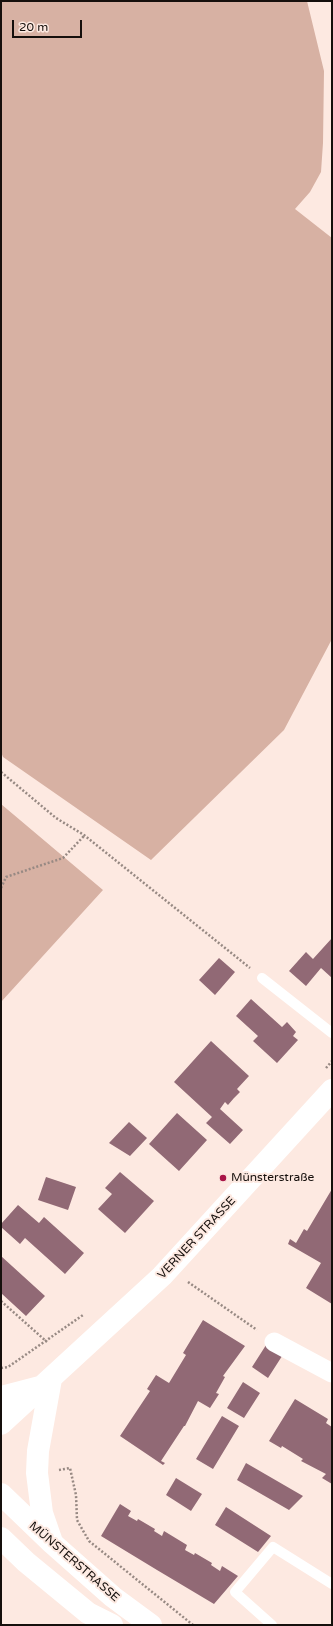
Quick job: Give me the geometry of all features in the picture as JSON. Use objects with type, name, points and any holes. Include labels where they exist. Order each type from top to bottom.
[{"type":"main road","name":"VERNER STRASSE","points":[[1,1424],[162,1276],[327,1081]]},
{"type":"main road","points":[[1,1397],[46,1383],[37,1473],[42,1513],[52,1543]]},
{"type":"main road","name":"MÜNSTERSTRASSE","points":[[1,1494],[52,1543],[113,1597],[150,1625]]},
{"type":"main road","name":"MÜNSTERSTRASSE","points":[[1,1538],[26,1562],[88,1613],[112,1625]]},
{"type":"main road","points":[[1,1556],[26,1562]]},
{"type":"street","points":[[274,1342],[332,1373]]},
{"type":"lane","points":[[262,978],[332,1033]]},
{"type":"lane","points":[[272,1625],[235,1592],[273,1547],[332,1584]]},
{"type":"path","points":[[1,772],[56,818],[84,835],[262,978]]},
{"type":"path","points":[[1,888],[6,877],[63,858],[84,835]]},
{"type":"path","points":[[327,1081],[332,1061]]},
{"type":"path","points":[[182,1278],[274,1342]]},
{"type":"path","points":[[1,1301],[47,1342]]},
{"type":"path","points":[[1,1368],[8,1367],[47,1342],[89,1310]]},
{"type":"path","points":[[37,1473],[70,1468],[76,1495],[77,1520],[90,1541],[193,1625]]},
{"type":"shaded area","points":[[1,1],[307,1],[324,71],[321,172],[310,192],[295,209],[332,238],[332,639],[284,730],[151,860],[3,757],[1,752]]},
{"type":"shaded area","points":[[1,804],[103,890],[1,1002]]},
{"type":"building","points":[[332,938],[332,978],[321,968],[306,986],[289,971],[306,952],[313,959]]},
{"type":"building","points":[[219,958],[235,972],[215,995],[199,980]]},
{"type":"building","points":[[251,999],[282,1027],[287,1022],[296,1032],[293,1036],[298,1040],[277,1063],[253,1041],[258,1036],[236,1016]]},
{"type":"building","points":[[211,1041],[249,1076],[237,1089],[240,1092],[228,1105],[225,1102],[220,1109],[243,1130],[230,1144],[206,1123],[212,1117],[174,1082]]},
{"type":"building","points":[[177,1113],[207,1140],[179,1171],[149,1144]]},
{"type":"building","points":[[129,1122],[147,1138],[130,1156],[109,1143]]},
{"type":"building","points":[[120,1172],[154,1201],[125,1233],[98,1209],[112,1194],[105,1188]]},
{"type":"building","points":[[46,1177],[76,1187],[68,1210],[38,1200]]},
{"type":"building","points":[[332,1189],[332,1304],[306,1288],[321,1263],[288,1244],[290,1239],[296,1243],[304,1229],[307,1231]]},
{"type":"building","points":[[18,1205],[39,1223],[44,1217],[84,1253],[65,1274],[25,1238],[20,1244],[1,1227],[1,1224]]},
{"type":"building","points":[[1,1256],[45,1296],[26,1316],[1,1293]]},
{"type":"building","points":[[203,1320],[245,1346],[223,1376],[225,1377],[216,1393],[219,1394],[210,1408],[198,1401],[185,1426],[161,1461],[165,1463],[163,1465],[120,1436],[150,1391],[147,1389],[156,1375],[169,1383],[186,1355],[183,1353]]},
{"type":"building","points":[[268,1342],[284,1353],[268,1378],[252,1367]]},
{"type":"building","points":[[243,1382],[260,1393],[244,1418],[227,1408]]},
{"type":"building","points":[[295,1399],[328,1419],[326,1423],[332,1427],[332,1484],[322,1478],[326,1474],[301,1461],[303,1459],[282,1446],[281,1448],[269,1441]]},
{"type":"building","points":[[222,1416],[239,1426],[213,1469],[196,1459]]},
{"type":"building","points":[[246,1463],[303,1496],[289,1510],[237,1480]]},
{"type":"building","points":[[176,1478],[202,1494],[191,1511],[166,1495]]},
{"type":"building","points":[[120,1504],[131,1511],[128,1516],[137,1521],[138,1519],[155,1529],[154,1531],[162,1536],[164,1531],[187,1545],[185,1550],[194,1555],[195,1553],[212,1563],[211,1565],[220,1571],[222,1566],[238,1576],[214,1604],[101,1536]]},
{"type":"building","points":[[226,1507],[271,1536],[258,1552],[215,1525]]},
{"type":"place","name":"Münsterstraße","points":[[223,1178]]}]
